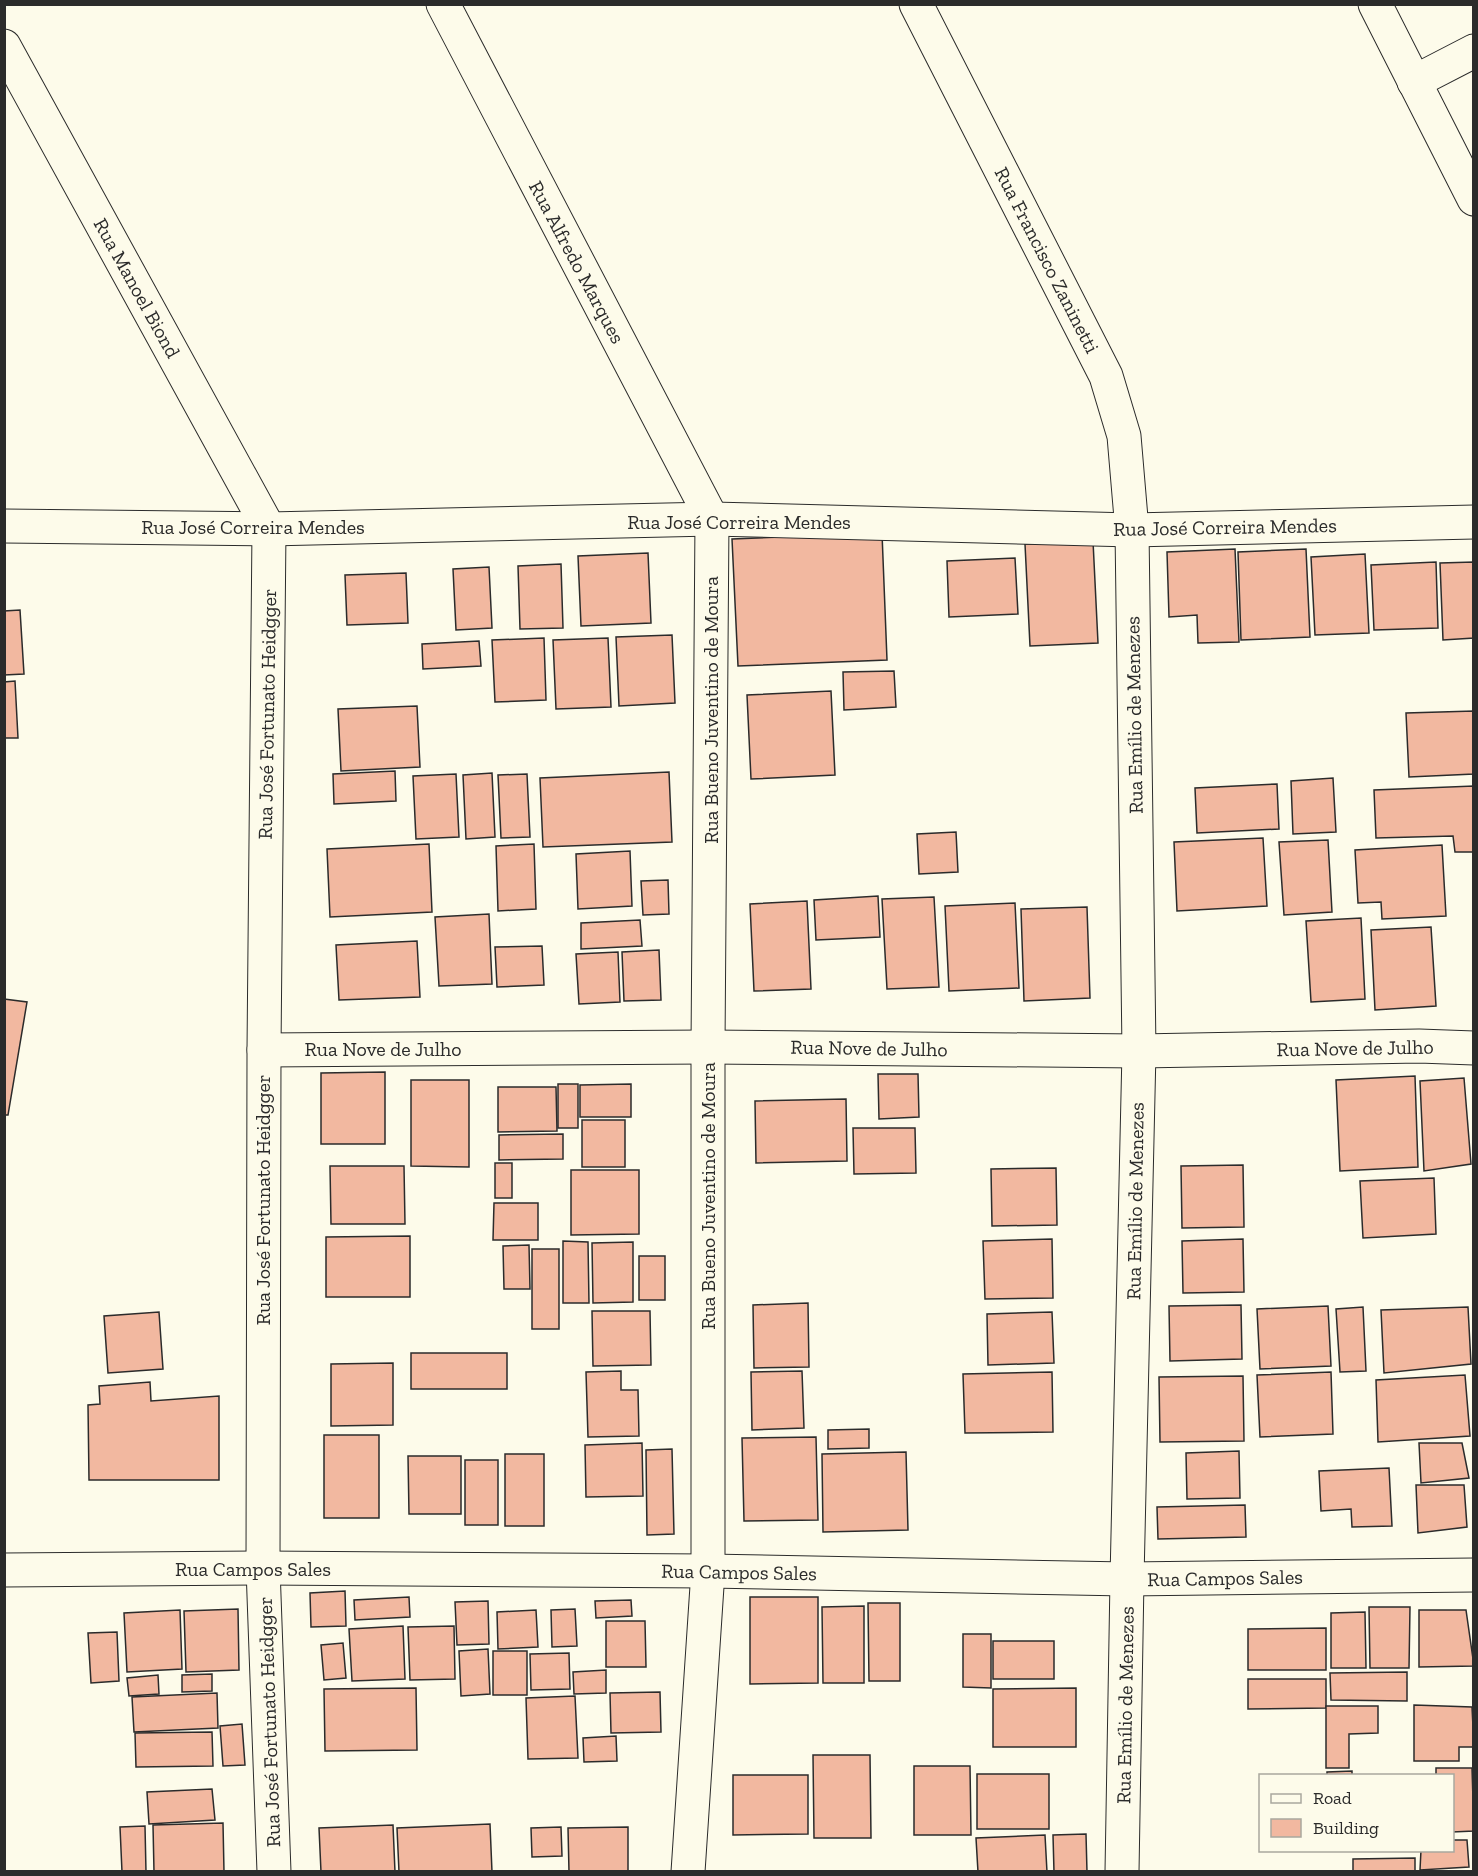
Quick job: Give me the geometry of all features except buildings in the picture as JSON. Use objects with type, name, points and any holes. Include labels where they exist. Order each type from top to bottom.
[{"type":"street","name":"Rua Alfredo Marques","points":[[443,4],[712,519]]},
{"type":"street","name":"Rua Francisco Zaninetti","points":[[916,4],[1106,376],[1124,436],[1132,530]]},
{"type":"street","points":[[1375,4],[1473,199]]},
{"type":"street","name":"Rua Manoel Biond","points":[[4,46],[270,529]]},
{"type":"street","points":[[1414,82],[1473,51]]},
{"type":"street","name":"Rua José Correira Mendes","points":[[4,526],[270,529],[712,519],[1132,530],[1473,522]]},
{"type":"street","name":"Rua Bueno Juventino de Moura","points":[[688,1872],[708,1571],[708,1047],[712,519]]},
{"type":"street","name":"Rua José Fortunato Heidgger","points":[[270,529],[264,1050],[263,1568],[274,1872]]},
{"type":"street","name":"Rua Emílio de Menezes","points":[[1122,1872],[1139,1051],[1132,530]]},
{"type":"street","name":"Rua Nove de Julho","points":[[264,1050],[708,1047],[1139,1051],[1419,1046],[1473,1048]]},
{"type":"street","name":"Rua Campos Sales","points":[[4,1570],[263,1568],[708,1571],[1127,1579],[1473,1575]]}]
